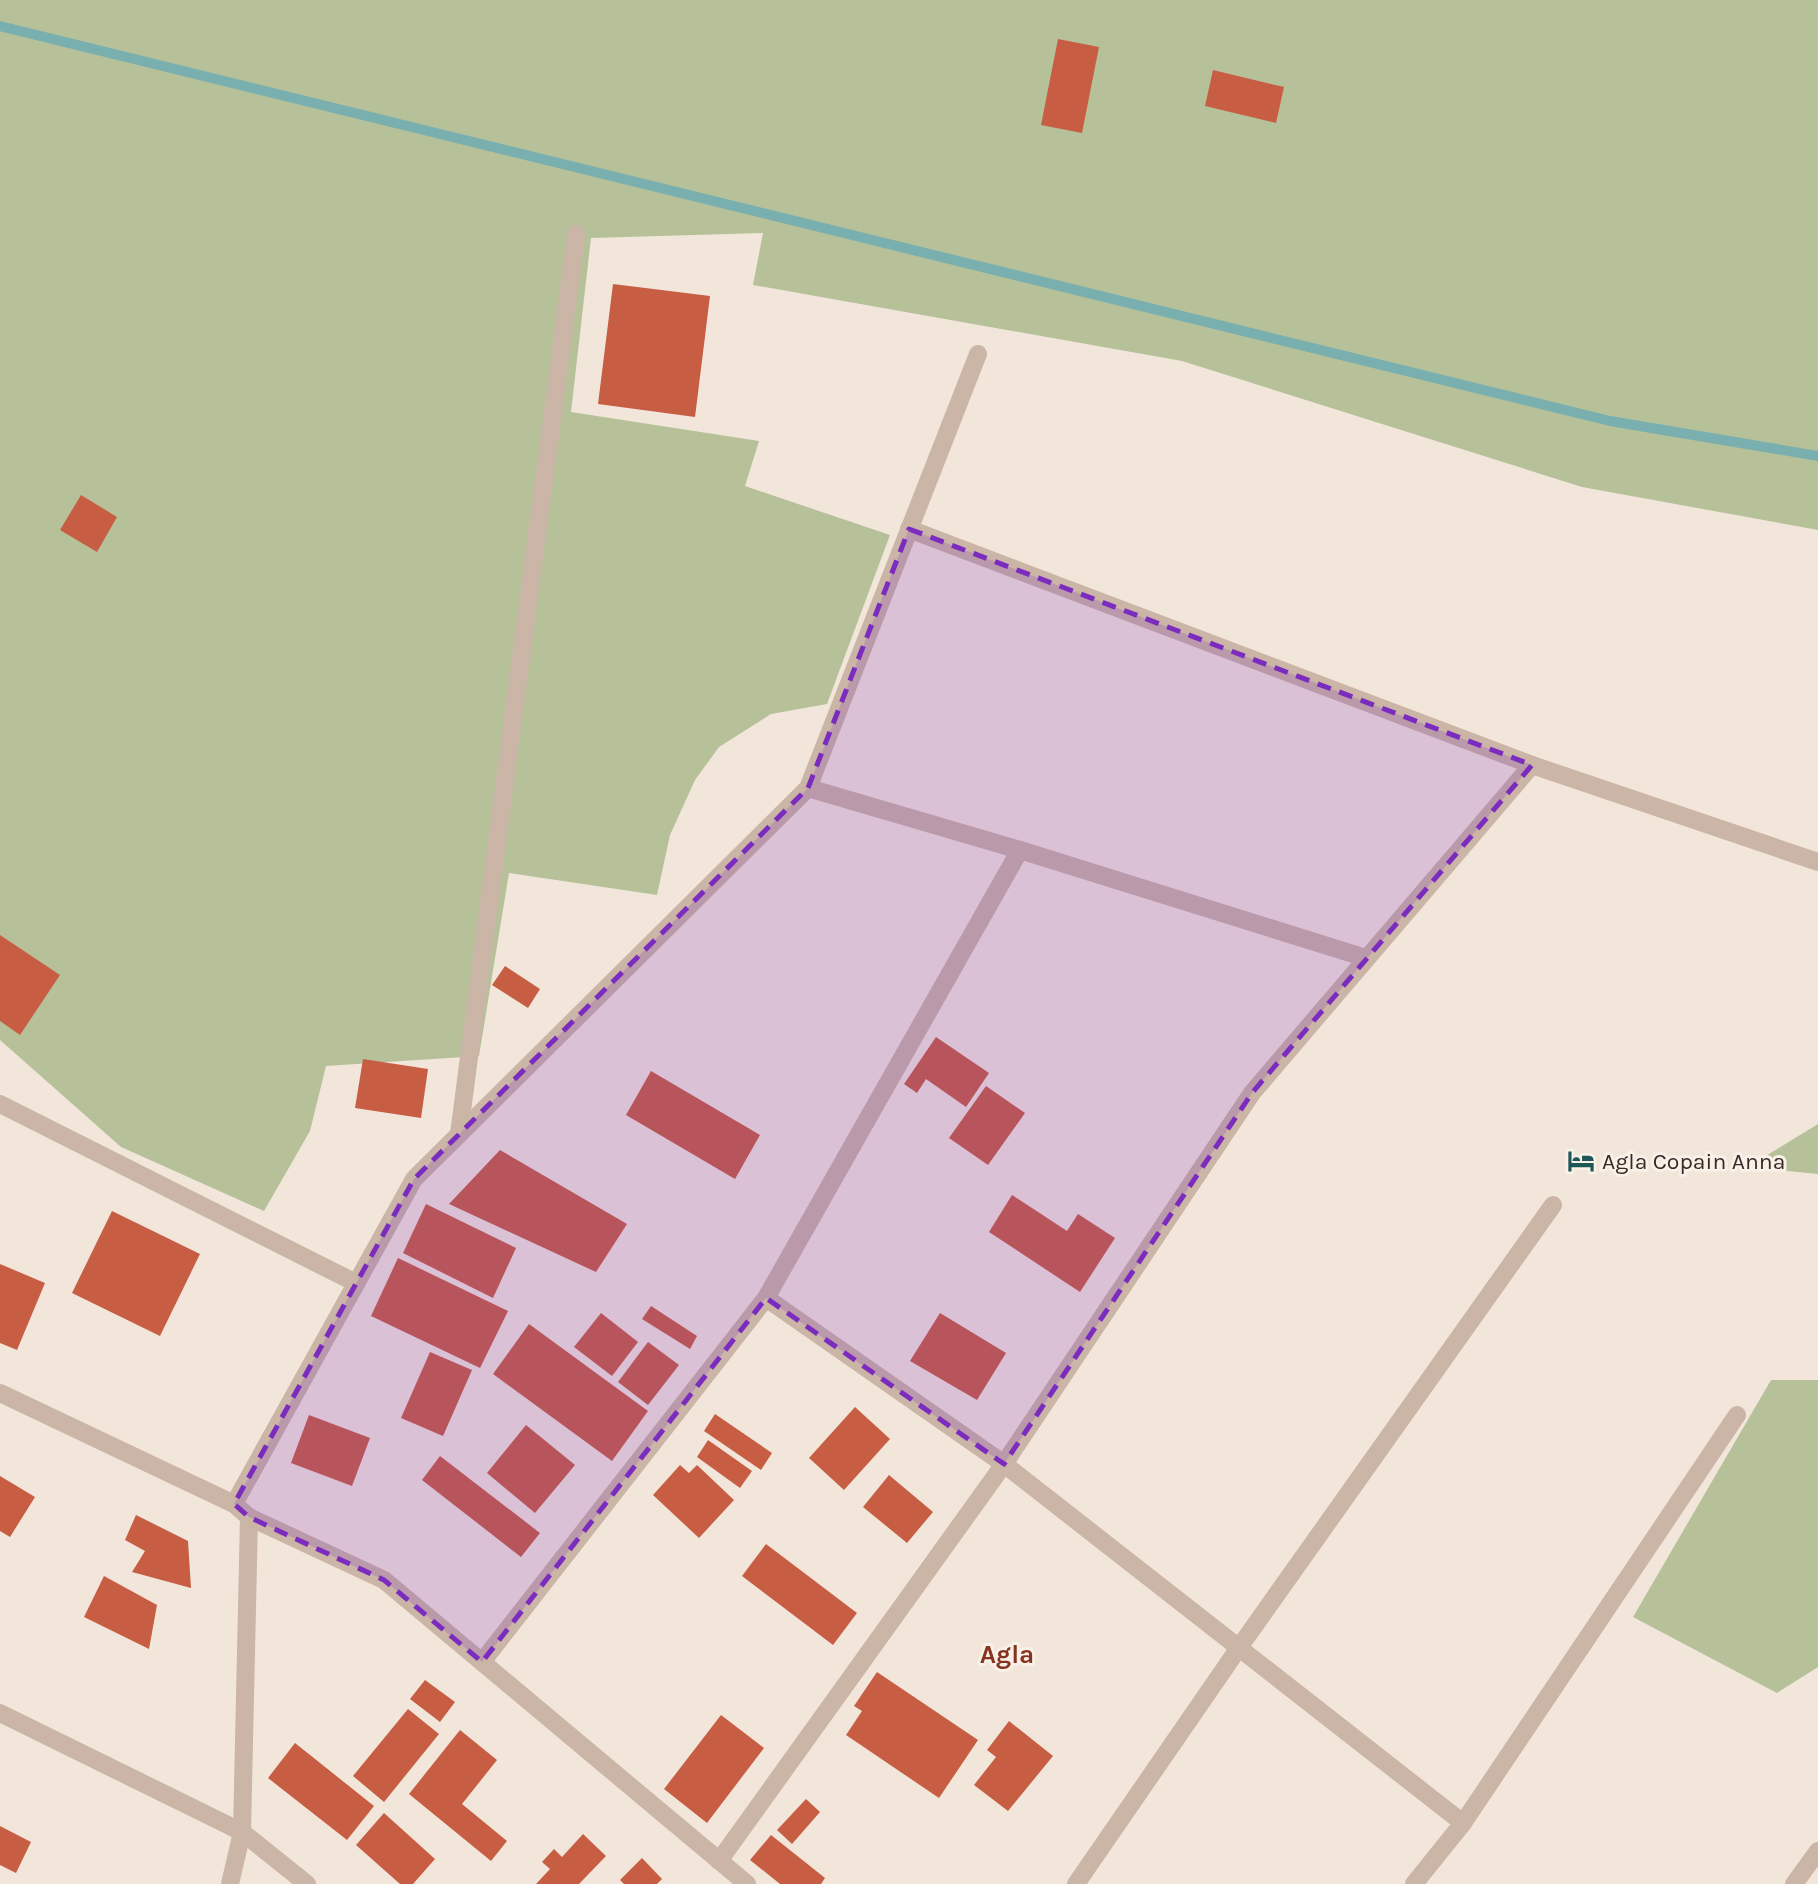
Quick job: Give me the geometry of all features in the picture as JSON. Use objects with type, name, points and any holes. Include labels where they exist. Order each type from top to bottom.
[{"type":"street","points":[[459,1134],[576,234]]},
{"type":"street","points":[[234,1504],[414,1179],[808,788],[978,354]]},
{"type":"street","points":[[909,530],[1532,765],[1818,862]]},
{"type":"street","points":[[719,1861],[1004,1464],[1252,1093],[1532,765]]},
{"type":"street","points":[[808,788],[1020,850],[1366,958]]},
{"type":"street","points":[[482,1662],[766,1298],[1020,850]]},
{"type":"street","points":[[0,1104],[356,1283]]},
{"type":"street","points":[[1076,1884],[1238,1649],[1553,1205]]},
{"type":"street","points":[[766,1298],[1004,1464],[1463,1823]]},
{"type":"street","points":[[0,1393],[234,1504],[249,1517],[384,1580],[747,1884]]},
{"type":"street","points":[[1414,1884],[1463,1823],[1737,1415]]},
{"type":"street","points":[[230,1884],[242,1832],[249,1517]]},
{"type":"street","points":[[0,1713],[242,1832],[307,1884]]},
{"type":"street","points":[[1794,1884],[1818,1852]]},
{"type":"highlighted area","points":[[909,529],[1532,765],[1252,1093],[1004,1464],[766,1298],[482,1662],[384,1580],[249,1517],[234,1504],[414,1179],[808,788]]},
{"type":"green space","points":[[0,0],[1818,0],[1818,530],[1582,487],[1182,361],[753,285],[763,233],[591,238],[571,412],[759,441],[745,486],[890,535],[827,704],[771,714],[719,747],[695,780],[670,835],[657,895],[509,873],[479,1056],[326,1066],[310,1131],[264,1211],[121,1147],[0,1040]]},
{"type":"green space","points":[[1818,1124],[1818,1174],[1748,1167]]},
{"type":"green space","points":[[1771,1380],[1818,1380],[1818,1667],[1777,1693],[1633,1617]]},
{"type":"building","points":[[1058,39],[1099,47],[1082,133],[1041,125]]},
{"type":"building","points":[[1213,70],[1284,87],[1276,123],[1205,106]]},
{"type":"building","points":[[613,284],[710,296],[695,417],[598,404]]},
{"type":"building","points":[[81,495],[117,517],[97,552],[60,530]]},
{"type":"building","points":[[0,935],[60,975],[20,1035],[0,1021]]},
{"type":"building","points":[[505,966],[540,989],[528,1008],[492,985]]},
{"type":"building","points":[[936,1037],[989,1073],[966,1107],[926,1079],[917,1093],[904,1084]]},
{"type":"building","points":[[363,1059],[428,1069],[421,1118],[355,1108]]},
{"type":"building","points":[[651,1071],[760,1135],[735,1179],[626,1115]]},
{"type":"building","points":[[986,1086],[1025,1113],[988,1165],[949,1138]]},
{"type":"building","points":[[500,1150],[627,1224],[596,1272],[449,1204]]},
{"type":"building","points":[[1012,1195],[1067,1231],[1078,1214],[1115,1238],[1080,1292],[989,1232]]},
{"type":"building","points":[[426,1204],[516,1248],[493,1298],[403,1253]]},
{"type":"building","points":[[112,1211],[200,1254],[160,1336],[72,1293]]},
{"type":"building","points":[[398,1258],[508,1311],[480,1368],[371,1316]]},
{"type":"building","points":[[0,1264],[45,1283],[17,1350],[0,1343]]},
{"type":"building","points":[[651,1306],[697,1336],[690,1349],[642,1319]]},
{"type":"building","points":[[601,1313],[638,1342],[612,1376],[574,1347]]},
{"type":"building","points":[[940,1313],[1006,1353],[977,1400],[910,1361]]},
{"type":"building","points":[[529,1324],[648,1411],[612,1461],[493,1374]]},
{"type":"building","points":[[648,1342],[679,1365],[648,1405],[618,1382]]},
{"type":"building","points":[[430,1352],[472,1370],[443,1436],[401,1418]]},
{"type":"building","points":[[855,1407],[890,1439],[844,1490],[809,1458]]},
{"type":"building","points":[[715,1414],[772,1453],[761,1470],[704,1431]]},
{"type":"building","points":[[309,1415],[370,1438],[352,1486],[291,1463]]},
{"type":"building","points":[[526,1425],[575,1465],[535,1513],[487,1473]]},
{"type":"building","points":[[708,1440],[752,1471],[740,1488],[697,1457]]},
{"type":"building","points":[[440,1456],[540,1533],[521,1557],[422,1480]]},
{"type":"building","points":[[680,1465],[689,1473],[697,1465],[734,1500],[699,1538],[653,1495]]},
{"type":"building","points":[[889,1475],[933,1512],[907,1543],[863,1507]]},
{"type":"building","points":[[0,1476],[35,1497],[10,1537],[0,1531]]},
{"type":"building","points":[[136,1515],[188,1541],[191,1588],[132,1572],[145,1551],[125,1540]]},
{"type":"building","points":[[766,1544],[857,1613],[833,1645],[742,1576]]},
{"type":"building","points":[[104,1576],[157,1605],[149,1649],[84,1617]]},
{"type":"building","points":[[877,1672],[978,1740],[939,1798],[846,1735],[862,1711],[854,1706]]},
{"type":"building","points":[[425,1680],[455,1702],[440,1722],[410,1699]]},
{"type":"building","points":[[408,1709],[439,1734],[384,1802],[353,1776]]},
{"type":"building","points":[[721,1715],[764,1748],[707,1823],[664,1789]]},
{"type":"building","points":[[1009,1721],[1053,1756],[1008,1811],[974,1785],[996,1757],[987,1750]]},
{"type":"building","points":[[460,1730],[497,1760],[462,1804],[507,1841],[491,1861],[409,1794]]},
{"type":"building","points":[[295,1743],[374,1806],[347,1840],[268,1778]]},
{"type":"building","points":[[806,1799],[820,1812],[792,1844],[777,1830]]},
{"type":"building","points":[[384,1813],[435,1859],[413,1884],[400,1884],[356,1845]]},
{"type":"building","points":[[0,1826],[31,1842],[16,1873],[0,1865]]},
{"type":"building","points":[[583,1834],[606,1856],[579,1884],[536,1884],[550,1869],[542,1862],[554,1849],[562,1857]]},
{"type":"building","points":[[771,1835],[825,1878],[821,1884],[780,1884],[750,1860]]},
{"type":"building","points":[[642,1858],[662,1879],[657,1884],[624,1884],[620,1880]]},
{"type":"waterway","points":[[0,26],[1610,421],[1818,456]]},
{"type":"place","name":"Agla Copain Anna","points":[[1581,1161]]},
{"type":"district","name":"Agla","points":[[1007,1654]]}]
